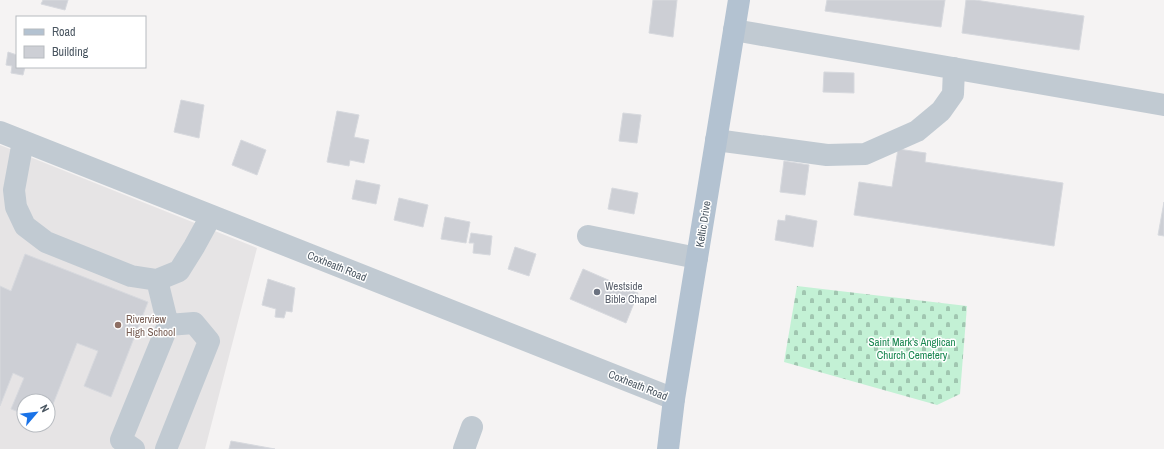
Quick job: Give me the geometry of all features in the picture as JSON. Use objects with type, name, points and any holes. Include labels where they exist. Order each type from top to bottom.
[{"type":"main road","name":"Keltic Drive","points":[[668,449],[674,399],[739,0]]},
{"type":"street","points":[[734,30],[1164,105]]},
{"type":"street","points":[[716,140],[827,155],[865,154],[917,131],[941,112],[953,94],[954,68]]},
{"type":"street","name":"Coxheath Road","points":[[0,132],[674,399]]},
{"type":"street","points":[[23,141],[14,190],[16,207],[25,226],[46,242],[131,276],[157,280],[179,271],[211,216]]},
{"type":"street","points":[[588,236],[697,258]]},
{"type":"street","points":[[134,449],[122,440],[168,325],[157,280]]},
{"type":"street","points":[[166,449],[209,341],[194,323],[168,325]]},
{"type":"street","points":[[464,449],[472,427]]},
{"type":"shaded area","name":"Riverview High School","points":[[0,145],[257,248],[205,449],[0,449]]},
{"type":"green space","name":"Saint Mark's Anglican Church Cemetery","points":[[797,286],[967,306],[960,394],[937,405],[784,362]]},
{"type":"building","points":[[43,0],[68,0],[65,10],[41,4]]},
{"type":"building","points":[[653,0],[677,0],[673,37],[649,33]]},
{"type":"building","points":[[827,0],[945,0],[941,27],[825,11]]},
{"type":"building","points":[[966,0],[975,0],[1084,16],[1079,50],[962,33]]},
{"type":"building","points":[[8,52],[16,55],[16,68],[25,68],[23,75],[11,73],[12,66],[6,65]]},
{"type":"building","points":[[824,72],[854,73],[854,93],[823,92]]},
{"type":"building","points":[[181,100],[204,105],[199,138],[174,132]]},
{"type":"building","points":[[337,111],[359,115],[354,137],[369,140],[364,163],[350,160],[349,166],[327,162]]},
{"type":"building","points":[[623,113],[641,115],[637,143],[619,141]]},
{"type":"building","points":[[241,140],[266,150],[257,175],[232,165]]},
{"type":"building","points":[[898,149],[926,153],[925,162],[1063,183],[1054,246],[854,215],[859,182],[892,187]]},
{"type":"building","points":[[784,161],[809,165],[805,195],[780,192]]},
{"type":"building","points":[[356,180],[380,185],[376,204],[352,199]]},
{"type":"building","points":[[612,188],[638,193],[634,214],[608,209]]},
{"type":"building","points":[[399,198],[428,205],[423,227],[394,220]]},
{"type":"building","points":[[1164,202],[1164,236],[1158,235]]},
{"type":"building","points":[[786,215],[817,221],[813,247],[775,240],[778,220],[785,221]]},
{"type":"building","points":[[445,217],[470,222],[466,243],[441,239]]},
{"type":"building","points":[[471,233],[492,236],[490,255],[473,253],[474,243],[469,243]]},
{"type":"building","points":[[515,247],[536,254],[529,276],[508,269]]},
{"type":"building","name":"Riverview High School","points":[[25,254],[148,302],[111,397],[84,386],[98,351],[77,343],[56,397],[56,393],[18,393],[24,378],[13,373],[0,406],[0,286],[11,291]]},
{"type":"building","points":[[583,269],[638,293],[626,323],[570,299]]},
{"type":"building","points":[[268,279],[295,288],[292,312],[286,311],[284,318],[275,317],[276,309],[262,305]]},
{"type":"building","name":"Riverview High School","points":[[16,397],[16,411],[11,409]]},
{"type":"building","points":[[231,441],[275,449],[229,449]]},
{"type":"place","name":"Westside Bible Chapel","points":[[597,292]]},
{"type":"place","name":"Riverview High School","points":[[118,325]]}]
